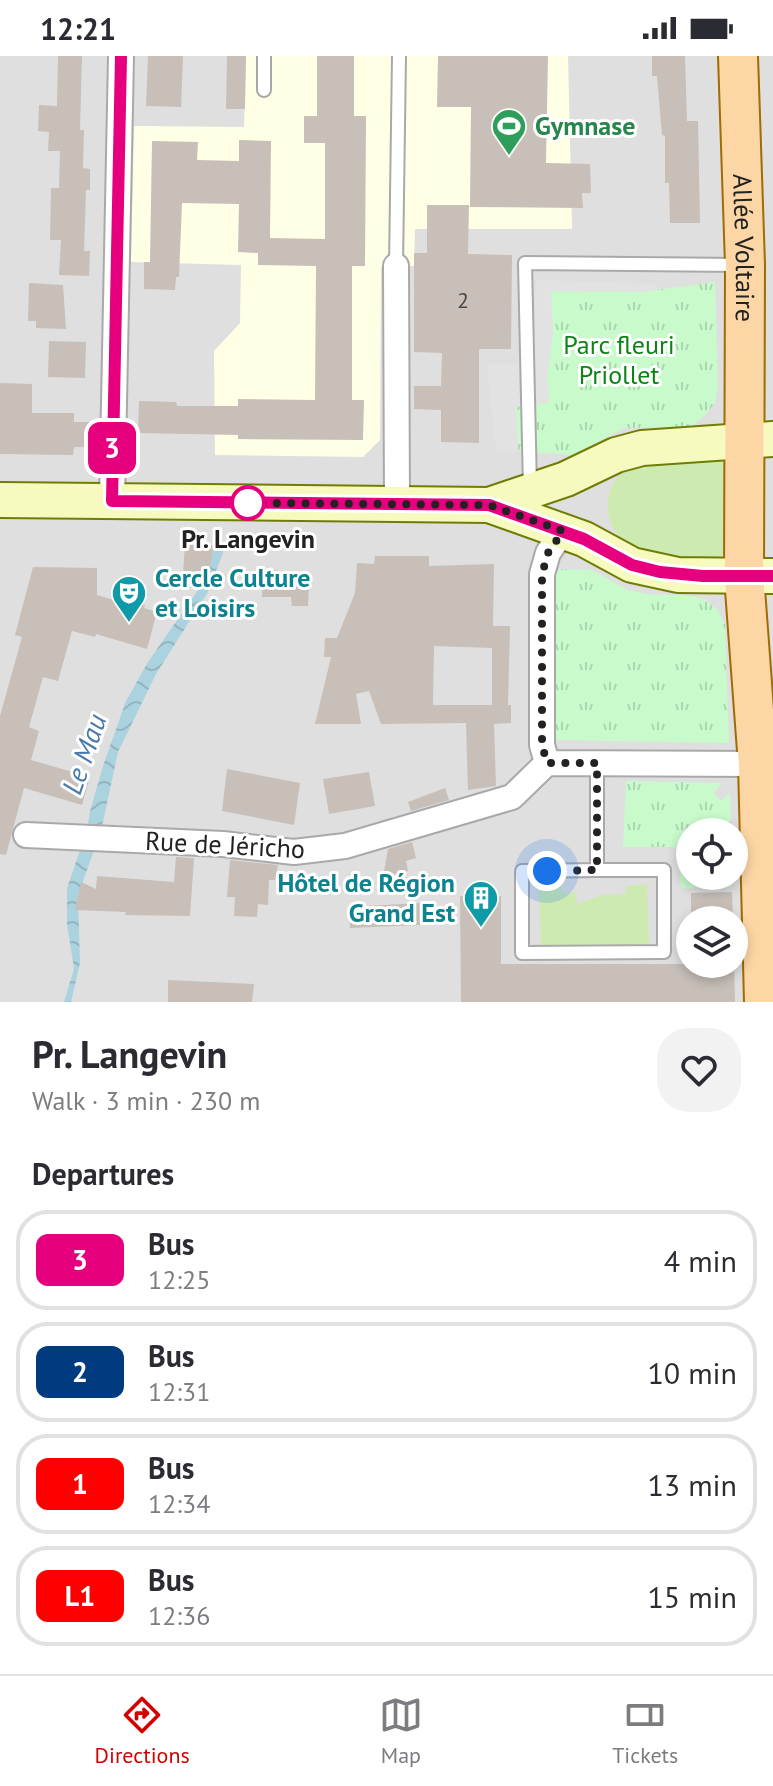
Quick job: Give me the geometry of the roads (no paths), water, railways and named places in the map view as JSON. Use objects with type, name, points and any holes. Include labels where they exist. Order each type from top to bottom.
[{"type":"main road","name":"Allée Voltaire","points":[[738,56],[745,265],[758,440],[758,764],[764,1002]]},
{"type":"main road","points":[[541,514],[566,479],[616,455],[642,448],[758,440]]},
{"type":"main road","points":[[541,514],[570,506],[566,479]]},
{"type":"main road","points":[[0,500],[489,505],[541,514],[632,565],[678,575],[759,576]]},
{"type":"street","points":[[112,501],[121,56]]},
{"type":"street","points":[[396,266],[397,504]]},
{"type":"street","points":[[541,514],[548,553],[542,574],[542,745],[547,763],[758,764]]},
{"type":"street","name":"Rue de Jéricho","points":[[26,835],[223,844],[294,852],[345,846],[512,797],[547,763]]},
{"type":"lane","points":[[264,56],[264,90]]},
{"type":"lane","points":[[396,266],[399,56]]},
{"type":"lane","points":[[541,514],[525,263],[745,265]]},
{"type":"lane","points":[[597,763],[597,870]]},
{"type":"lane","points":[[597,870],[664,870],[664,952],[522,953],[522,871],[597,870]]},
{"type":"water","points":[[214,543],[226,545],[208,592],[156,674],[118,752],[101,831],[78,895],[80,963],[71,1002],[64,1002],[74,969],[67,924],[67,888],[87,830],[104,763],[126,701],[148,662],[200,587],[211,563]]},
{"type":"place","name":"Gymnase","points":[[509,157]]},
{"type":"place","name":"Pr. Langevin","points":[[248,503]]},
{"type":"place","name":"Cercle Culture et Loisirs","points":[[129,624]]},
{"type":"place","name":"Hôtel de Région Grand Est","points":[[481,929]]},
{"type":"park label","name":"Parc fleuri Priollet","points":[[619,360]]},
{"type":"water label","name":"Le Mau","points":[[84,754]]}]
